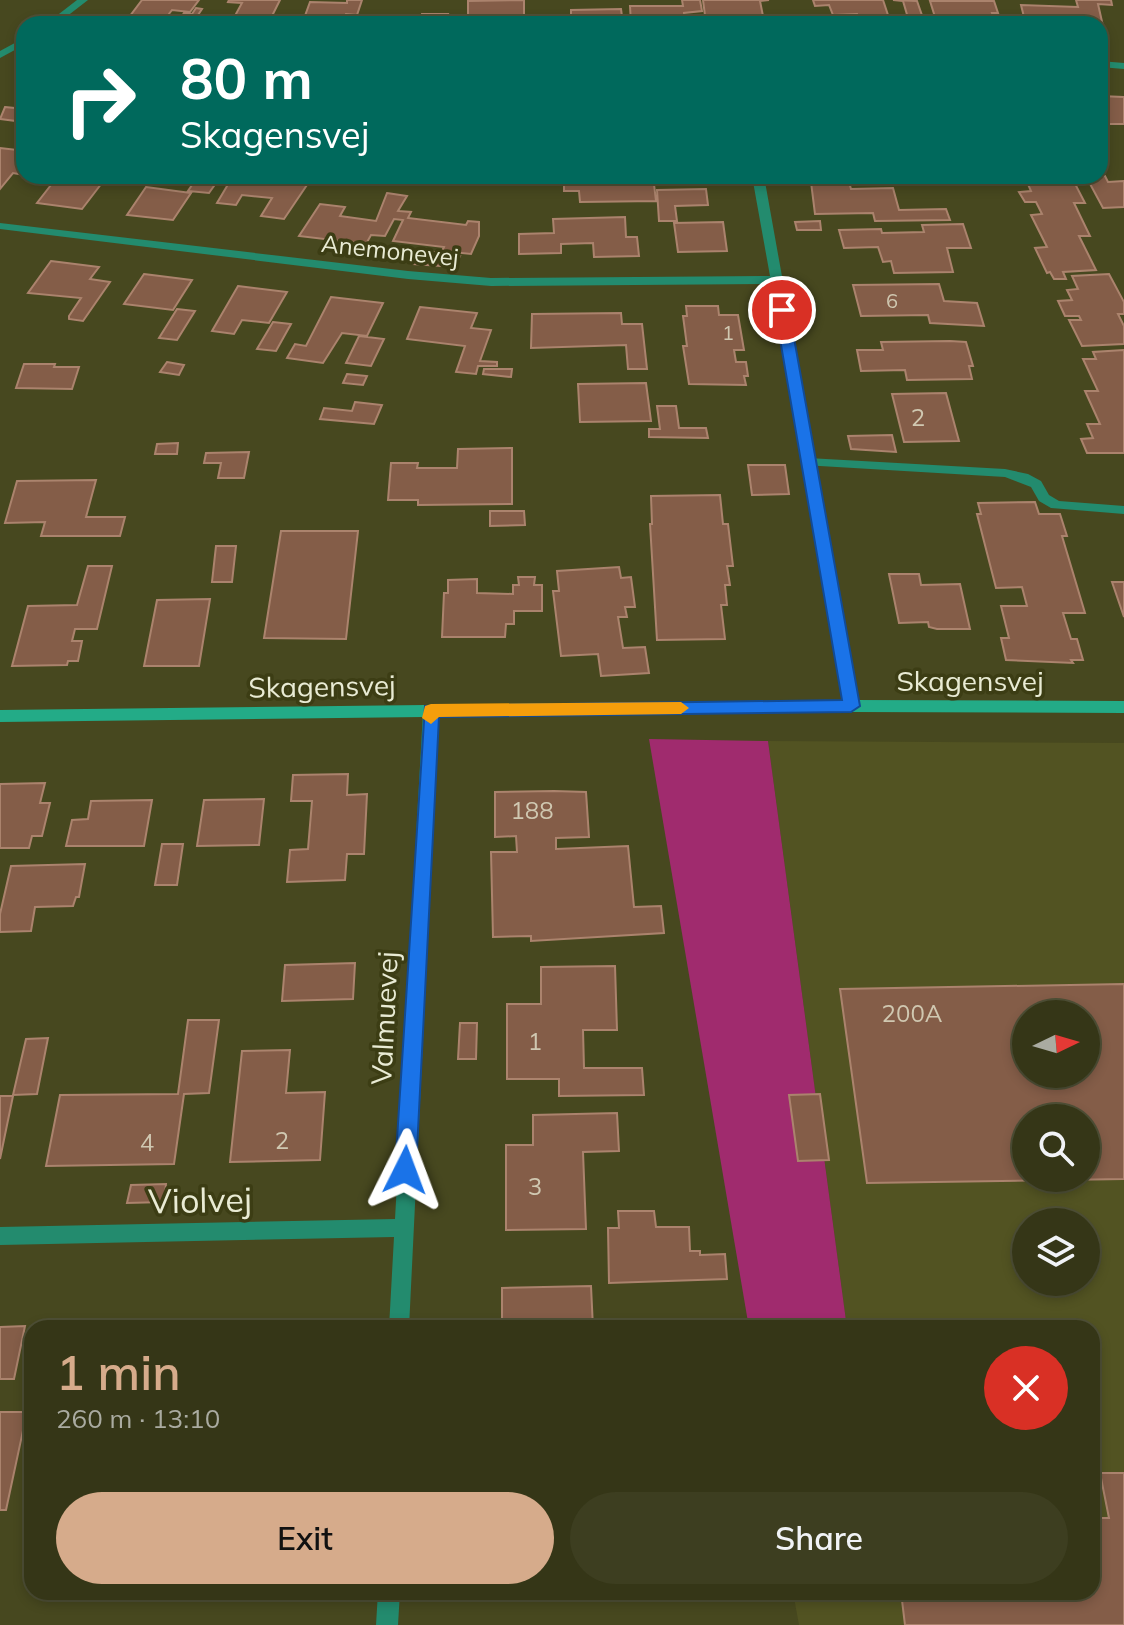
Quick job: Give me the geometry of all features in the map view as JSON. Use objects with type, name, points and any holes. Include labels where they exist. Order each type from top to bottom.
[{"type":"street","points":[[62,16],[83,0]]},
{"type":"street","points":[[759,184],[851,706]]},
{"type":"street","name":"Anemonevej","points":[[0,226],[408,275],[491,282],[571,284],[777,280]]},
{"type":"street","points":[[808,462],[1005,473],[1036,484],[1044,498],[1056,505],[1124,510]]},
{"type":"street","name":"Skagensvej","points":[[0,716],[851,706],[1124,707]]},
{"type":"street","name":"Valmuevej","points":[[399,1320],[431,711]]},
{"type":"street","name":"Violvej","points":[[0,1236],[402,1228]]},
{"type":"street","points":[[387,1625],[389,1600]]},
{"type":"shaded area","points":[[649,739],[768,741],[846,1320],[748,1320]]},
{"type":"shaded area","points":[[768,741],[1124,743],[1124,1625],[799,1625],[794,1600],[1100,1600],[1100,1320],[846,1320]]},
{"type":"building","points":[[142,0],[199,0],[190,12],[172,10],[167,16],[130,16]]},
{"type":"building","points":[[280,0],[272,16],[235,16],[242,3],[228,2]]},
{"type":"building","points":[[347,0],[362,0],[357,15],[305,16],[310,2],[347,3]]},
{"type":"building","points":[[524,0],[524,16],[468,16],[468,1]]},
{"type":"building","points":[[682,0],[700,0],[702,11],[684,13],[684,16],[631,16],[630,6],[683,6]]},
{"type":"building","points":[[703,0],[769,0],[760,1],[763,16],[705,16]]},
{"type":"building","points":[[813,0],[883,0],[888,16],[833,15],[829,5],[815,6]]},
{"type":"building","points":[[893,0],[917,1],[922,16],[907,16],[903,1]]},
{"type":"building","points":[[1076,0],[1111,0],[1112,5],[1098,4],[1101,16],[1024,16],[1021,5],[1078,7]]},
{"type":"building","points":[[930,1],[994,1],[998,13],[992,13],[993,16],[935,16]]},
{"type":"building","points":[[196,8],[202,9],[197,16],[182,16],[184,13],[192,14]]},
{"type":"building","points":[[621,9],[622,16],[571,16],[571,10]]},
{"type":"building","points":[[422,14],[448,14],[448,16]]},
{"type":"building","points":[[1108,96],[1124,97],[1124,124],[1108,124]]},
{"type":"building","points":[[5,107],[16,108],[16,121],[0,119]]},
{"type":"building","points":[[0,148],[16,150],[16,174],[13,173],[0,189]]},
{"type":"building","points":[[1124,181],[1124,207],[1103,208],[1090,184]]},
{"type":"building","points":[[52,184],[101,184],[82,209],[37,203]]},
{"type":"building","points":[[193,184],[215,184],[209,193],[188,191]]},
{"type":"building","points":[[228,184],[308,184],[284,219],[261,216],[272,198],[242,195],[236,205],[217,203]]},
{"type":"building","points":[[564,184],[654,184],[656,201],[580,202],[579,191],[564,191]]},
{"type":"building","points":[[811,184],[850,184],[851,189],[893,188],[899,210],[946,209],[950,220],[875,221],[873,213],[815,214]]},
{"type":"building","points":[[1028,184],[1075,184],[1085,203],[1074,203],[1090,236],[1079,236],[1096,270],[1063,272],[1066,279],[1054,279],[1050,272],[1047,273],[1035,248],[1047,247],[1031,215],[1042,214],[1036,202],[1025,202],[1019,192],[1031,191]]},
{"type":"building","points":[[146,187],[191,193],[173,220],[127,215]]},
{"type":"building","points":[[706,189],[708,205],[675,206],[677,221],[659,221],[657,190]]},
{"type":"building","points":[[387,193],[407,196],[398,211],[411,212],[408,218],[466,225],[468,221],[479,222],[479,236],[471,254],[442,251],[444,247],[393,241],[403,220],[394,219],[385,236],[371,235],[366,244],[299,236],[320,204],[345,207],[340,216],[376,221]]},
{"type":"building","points":[[625,217],[626,237],[637,237],[639,256],[594,257],[593,243],[561,244],[561,253],[519,254],[519,234],[554,233],[553,219]]},
{"type":"building","points":[[820,221],[821,230],[797,230],[795,222]]},
{"type":"building","points":[[723,222],[727,251],[678,252],[674,223]]},
{"type":"building","points":[[963,224],[971,248],[947,248],[953,272],[894,273],[891,261],[883,262],[878,247],[844,248],[839,230],[924,232],[922,225]]},
{"type":"building","points":[[421,250],[460,256],[455,267],[414,264]]},
{"type":"building","points":[[51,261],[99,267],[90,279],[110,282],[83,321],[69,319],[81,298],[28,293]]},
{"type":"building","points":[[144,274],[192,280],[173,310],[124,304]]},
{"type":"building","points":[[1109,274],[1124,302],[1124,314],[1118,314],[1124,326],[1124,344],[1082,346],[1069,320],[1081,320],[1079,316],[1065,316],[1058,301],[1072,300],[1067,290],[1078,289],[1072,276]]},
{"type":"building","points":[[939,284],[944,301],[977,303],[984,326],[930,323],[928,315],[861,316],[853,285]]},
{"type":"building","points":[[238,286],[287,292],[269,323],[242,320],[234,334],[212,331]]},
{"type":"building","points":[[331,297],[383,303],[367,336],[342,333],[323,363],[287,358],[295,344],[306,346]]},
{"type":"building","points":[[686,306],[718,306],[719,315],[738,315],[744,350],[734,350],[736,362],[746,362],[746,385],[689,384],[683,346],[687,346],[683,316],[687,316]]},
{"type":"building","points":[[420,307],[477,313],[471,328],[491,330],[480,361],[497,362],[497,366],[478,366],[476,374],[456,372],[465,346],[407,339]]},
{"type":"building","points":[[177,309],[195,311],[177,340],[159,338]]},
{"type":"building","points":[[621,313],[622,324],[642,324],[647,369],[628,369],[626,345],[531,348],[532,314]]},
{"type":"building","points":[[273,322],[291,324],[276,351],[257,349]]},
{"type":"building","points":[[359,336],[384,339],[371,366],[346,363]]},
{"type":"building","points":[[881,342],[966,342],[973,366],[969,366],[972,379],[907,380],[905,370],[861,371],[857,350],[883,350]]},
{"type":"building","points":[[1124,350],[1124,453],[1087,453],[1081,439],[1093,438],[1087,424],[1100,424],[1085,391],[1098,391],[1083,359],[1096,359],[1093,352]]},
{"type":"building","points":[[167,362],[184,365],[179,375],[160,372]]},
{"type":"building","points":[[24,364],[79,367],[72,389],[16,388]]},
{"type":"building","points":[[484,369],[512,369],[511,377],[483,374]]},
{"type":"building","points":[[347,374],[367,376],[363,385],[343,383]]},
{"type":"building","points":[[646,383],[651,421],[580,422],[578,384]]},
{"type":"building","points":[[946,393],[959,441],[904,442],[892,394]]},
{"type":"building","points":[[355,402],[382,405],[374,424],[320,419],[324,408],[352,411]]},
{"type":"building","points":[[657,406],[676,406],[679,428],[706,428],[708,438],[649,437],[649,429],[660,429]]},
{"type":"building","points":[[892,435],[896,452],[851,449],[848,436]]},
{"type":"building","points":[[178,443],[177,454],[155,454],[157,444]]},
{"type":"building","points":[[512,448],[512,504],[418,505],[418,500],[388,500],[391,463],[418,463],[417,468],[457,468],[458,449]]},
{"type":"building","points":[[249,452],[244,478],[218,478],[221,463],[204,463],[206,453]]},
{"type":"building","points":[[748,465],[785,465],[789,494],[752,495]]},
{"type":"building","points":[[96,480],[86,517],[125,517],[120,536],[41,536],[45,522],[5,523],[17,481]]},
{"type":"building","points":[[720,495],[723,524],[728,524],[733,566],[727,566],[730,585],[725,585],[727,605],[721,605],[725,639],[657,640],[651,496]]},
{"type":"building","points":[[1035,502],[1039,514],[1060,514],[1067,536],[1062,536],[1085,613],[1063,613],[1071,639],[1077,639],[1083,660],[1071,660],[1073,663],[1006,660],[1001,638],[1009,638],[1001,606],[1027,606],[1022,587],[996,588],[977,514],[981,514],[978,503]]},
{"type":"building","points":[[490,511],[524,511],[525,525],[490,526]]},
{"type":"building","points":[[281,531],[358,531],[346,639],[264,638]]},
{"type":"building","points":[[216,546],[236,546],[232,582],[212,582]]},
{"type":"building","points":[[88,566],[112,566],[97,629],[75,629],[72,641],[82,641],[78,661],[68,661],[67,665],[12,666],[28,606],[77,605]]},
{"type":"building","points":[[619,567],[621,578],[631,577],[635,607],[625,607],[627,617],[618,617],[623,648],[645,647],[649,673],[601,676],[598,654],[561,656],[553,591],[559,591],[557,571]]},
{"type":"building","points":[[889,574],[919,574],[921,585],[960,584],[970,629],[937,629],[929,627],[928,622],[899,623]]},
{"type":"building","points":[[518,577],[535,577],[534,585],[542,585],[542,611],[514,611],[514,624],[506,624],[505,637],[442,637],[444,593],[448,593],[448,580],[477,579],[477,593],[513,594],[513,585],[519,585]]},
{"type":"building","points":[[1112,582],[1124,582],[1124,617]]},
{"type":"building","points":[[210,599],[199,666],[144,666],[157,600]]},
{"type":"building","points":[[348,774],[347,795],[367,794],[364,854],[347,854],[345,880],[287,882],[290,850],[308,849],[312,801],[291,801],[293,775]]},
{"type":"building","points":[[45,783],[40,803],[50,803],[42,836],[32,836],[29,848],[0,848],[0,784]]},
{"type":"building","points":[[495,792],[586,792],[589,837],[556,838],[556,849],[628,846],[634,907],[661,906],[664,933],[531,941],[531,936],[493,937],[491,852],[517,852],[516,836],[495,837]]},
{"type":"building","points":[[264,799],[259,845],[197,846],[204,800]]},
{"type":"building","points":[[152,800],[144,846],[66,846],[72,820],[88,819],[91,801]]},
{"type":"building","points":[[162,844],[183,844],[177,885],[155,885]]},
{"type":"building","points":[[85,864],[79,897],[76,897],[73,906],[35,907],[31,931],[0,932],[0,914],[11,866]]},
{"type":"building","points":[[355,963],[353,999],[282,1001],[285,965]]},
{"type":"building","points":[[615,966],[617,1030],[583,1030],[584,1068],[642,1068],[644,1095],[559,1096],[559,1079],[507,1079],[507,1004],[541,1004],[541,967]]},
{"type":"building","points":[[1124,984],[1124,1179],[1100,1179],[1100,1104],[1012,1104],[1012,1181],[867,1183],[840,989]]},
{"type":"building","points":[[188,1020],[219,1020],[209,1093],[184,1094],[174,1164],[46,1166],[60,1095],[178,1094]]},
{"type":"building","points":[[460,1023],[477,1023],[476,1059],[458,1059]]},
{"type":"building","points":[[48,1038],[37,1094],[13,1095],[26,1039]]},
{"type":"building","points":[[290,1050],[286,1093],[325,1092],[320,1160],[230,1162],[242,1051]]},
{"type":"building","points":[[820,1094],[829,1160],[798,1161],[789,1095]]},
{"type":"building","points":[[0,1096],[13,1096],[0,1159]]},
{"type":"building","points":[[617,1113],[619,1151],[583,1152],[586,1229],[506,1230],[506,1145],[533,1145],[533,1115]]},
{"type":"building","points":[[166,1184],[164,1202],[127,1203],[131,1185]]},
{"type":"building","points":[[618,1211],[654,1211],[656,1227],[689,1227],[690,1251],[700,1251],[700,1255],[725,1254],[727,1279],[609,1283],[608,1228],[619,1228]]},
{"type":"building","points":[[591,1286],[593,1320],[502,1320],[502,1288]]},
{"type":"building","points":[[24,1326],[14,1379],[0,1379],[0,1327]]},
{"type":"building","points":[[0,1412],[24,1412],[24,1426],[6,1510],[0,1510]]},
{"type":"building","points":[[1100,1473],[1124,1473],[1124,1625],[905,1625],[902,1600],[1100,1600],[1100,1518],[1109,1518]]},
{"type":"slow traffic","points":[[431,718],[431,711],[681,708]]},
{"type":"route","points":[[405,1170],[431,711],[851,706],[782,310]]}]
